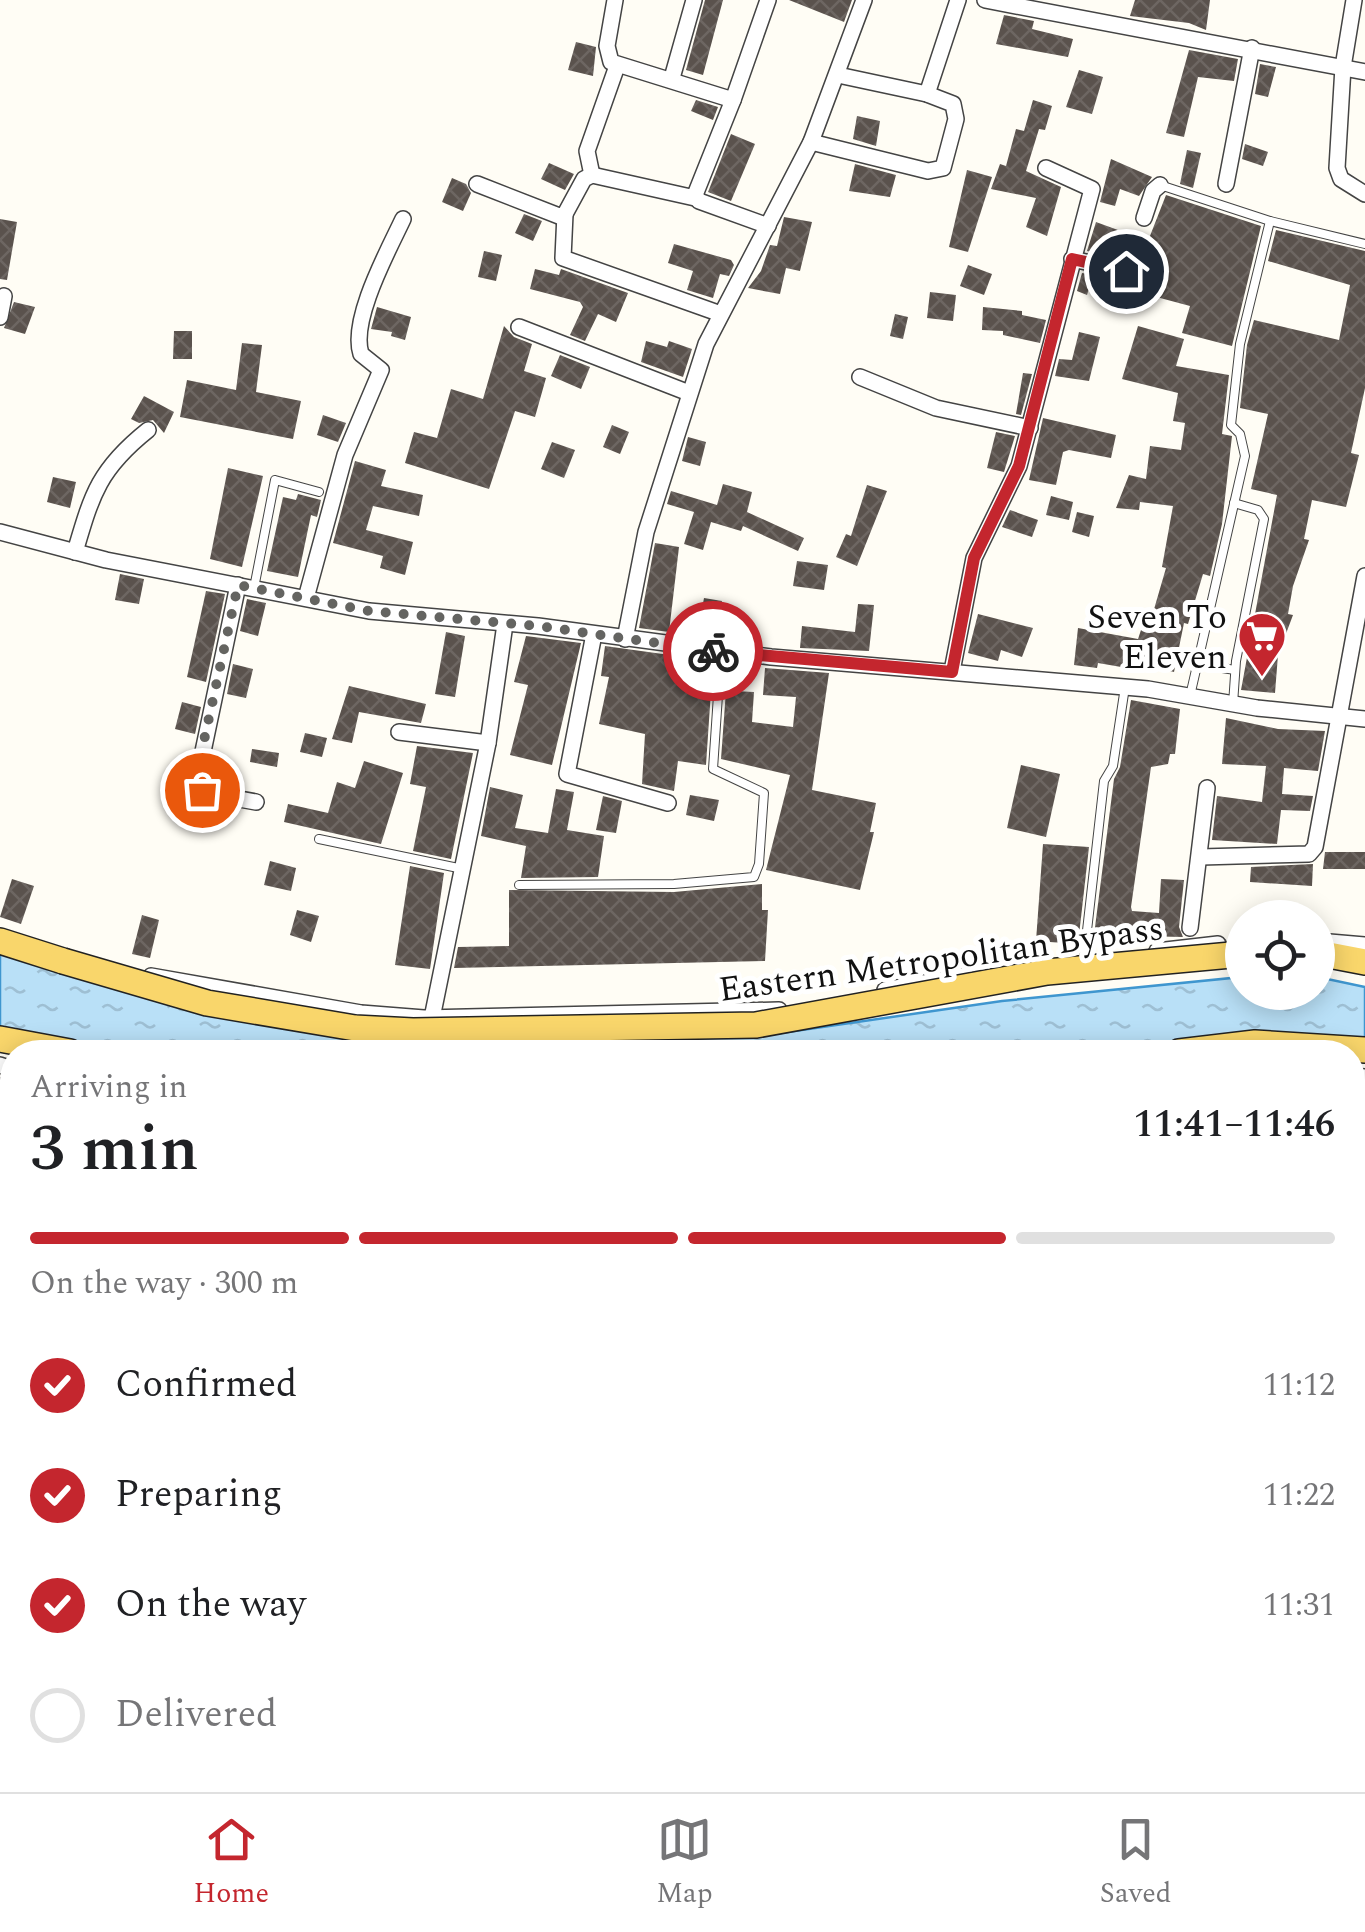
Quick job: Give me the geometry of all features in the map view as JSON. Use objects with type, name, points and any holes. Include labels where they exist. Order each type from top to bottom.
[{"type":"main road","name":"Eastern Metropolitan Bypass","points":[[0,941],[207,1003],[355,1028],[413,1031],[756,1024],[1047,972],[1225,956]]},
{"type":"main road","points":[[1335,956],[1365,962]]},
{"type":"street","points":[[614,0],[607,46],[608,57],[616,66],[672,78],[734,100]]},
{"type":"street","points":[[672,78],[694,0]]},
{"type":"street","points":[[696,198],[697,184],[734,100],[768,0]]},
{"type":"street","points":[[626,638],[646,532],[718,314],[811,142],[864,0]]},
{"type":"street","points":[[927,94],[958,0]]},
{"type":"street","points":[[985,0],[1365,72]]},
{"type":"street","points":[[1354,0],[1343,66],[1338,174],[1365,194]]},
{"type":"street","points":[[1226,184],[1252,48]]},
{"type":"street","points":[[592,175],[587,151],[616,66]]},
{"type":"street","points":[[811,142],[938,172],[950,145],[956,110],[950,101],[838,76]]},
{"type":"street","points":[[952,672],[974,558],[1012,485],[1092,188],[1046,168]]},
{"type":"street","points":[[718,314],[563,258],[565,214],[584,179],[592,175],[696,198],[768,226]]},
{"type":"street","points":[[477,184],[542,211],[565,214]]},
{"type":"street","points":[[1144,218],[1153,191],[1160,186]]},
{"type":"street","points":[[306,598],[351,438],[382,370],[358,347],[374,280],[403,219]]},
{"type":"street","points":[[1072,259],[1126,271]]},
{"type":"street","points":[[0,317],[4,296]]},
{"type":"street","points":[[519,327],[689,394]]},
{"type":"street","points":[[860,378],[950,412],[1030,428]]},
{"type":"street","points":[[75,552],[100,477],[148,430]]},
{"type":"street","points":[[0,532],[106,560],[384,613],[594,634],[721,652],[1125,687],[1336,719],[1365,719]]},
{"type":"street","points":[[1201,856],[1312,852],[1365,581]]},
{"type":"street","points":[[246,586],[197,780],[206,793],[256,802]]},
{"type":"street","points":[[432,1018],[488,743],[505,624]]},
{"type":"street","points":[[594,634],[567,774],[668,803]]},
{"type":"street","points":[[399,732],[488,743]]},
{"type":"street","points":[[1190,928],[1207,788]]},
{"type":"street","points":[[1335,942],[1365,945]]},
{"type":"street","points":[[63,961],[360,1014],[432,1018],[783,1010],[927,980],[1084,957],[1225,944]]},
{"type":"street","points":[[652,1013],[653,1040]]},
{"type":"lane","points":[[1160,186],[1270,221],[1365,244]]},
{"type":"lane","points":[[1190,696],[1245,456],[1240,434],[1231,424],[1240,344],[1270,221]]},
{"type":"lane","points":[[246,586],[275,480],[319,492]]},
{"type":"lane","points":[[1233,704],[1235,670],[1264,518],[1258,510],[1234,504]]},
{"type":"lane","points":[[519,885],[674,884],[754,877],[764,793],[713,769],[721,652]]},
{"type":"lane","points":[[1197,664],[1235,670]]},
{"type":"lane","points":[[1084,957],[1104,781],[1113,766],[1125,687]]},
{"type":"lane","points":[[320,839],[463,869]]},
{"type":"water","points":[[0,952],[305,1030],[406,1040],[56,1040],[0,1030]]},
{"type":"water","points":[[1225,979],[1225,1010],[1335,1010],[1335,981],[1365,987],[1365,1040],[1285,1033],[1213,1040],[622,1040],[754,1037],[1002,1001]]},
{"type":"building","points":[[705,0],[723,0],[703,75],[686,70]]},
{"type":"building","points":[[789,0],[852,0],[844,22]]},
{"type":"building","points":[[1135,0],[1210,0],[1206,30],[1189,23],[1130,16]]},
{"type":"building","points":[[1004,15],[1034,21],[1032,29],[1073,39],[1068,57],[996,44]]},
{"type":"building","points":[[576,42],[596,47],[593,76],[568,70]]},
{"type":"building","points":[[1189,50],[1238,59],[1234,81],[1198,77],[1184,137],[1166,133]]},
{"type":"building","points":[[1260,64],[1276,67],[1268,97],[1255,94]]},
{"type":"building","points":[[1079,70],[1103,77],[1092,114],[1066,107]]},
{"type":"building","points":[[696,100],[718,107],[713,120],[691,111]]},
{"type":"building","points":[[1033,100],[1052,106],[1045,130],[1039,129],[1026,171],[1061,187],[1047,236],[1026,227],[1036,198],[991,189],[1000,164],[1006,166],[1016,129],[1024,131]]},
{"type":"building","points":[[857,116],[880,121],[876,146],[853,139]]},
{"type":"building","points":[[731,134],[755,144],[731,201],[708,192]]},
{"type":"building","points":[[1245,144],[1268,152],[1263,166],[1242,159]]},
{"type":"building","points":[[1187,150],[1201,153],[1193,188],[1180,184]]},
{"type":"building","points":[[1111,159],[1152,177],[1139,196],[1120,189],[1115,206],[1100,202]]},
{"type":"building","points":[[549,163],[574,174],[565,190],[541,179]]},
{"type":"building","points":[[855,164],[896,175],[890,197],[849,191]]},
{"type":"building","points":[[967,170],[992,177],[968,252],[949,247]]},
{"type":"building","points":[[452,178],[466,184],[471,193],[463,211],[442,202]]},
{"type":"building","points":[[1166,195],[1261,226],[1232,346],[1182,333],[1190,306],[1149,295],[1155,273],[1129,260],[1087,251],[1096,222],[1148,241]]},
{"type":"building","points":[[524,214],[542,221],[533,241],[515,233]]},
{"type":"building","points":[[784,217],[812,222],[800,271],[786,268],[780,294],[748,288],[761,271],[770,245],[777,246]]},
{"type":"building","points":[[0,219],[17,222],[7,280],[0,279]]},
{"type":"building","points":[[1276,230],[1365,251],[1365,388],[1351,453],[1359,455],[1346,507],[1312,500],[1304,539],[1309,540],[1293,586],[1288,614],[1293,615],[1278,655],[1275,693],[1241,690],[1277,495],[1251,489],[1268,414],[1240,408],[1247,345],[1254,320],[1339,340],[1350,285],[1268,261]]},
{"type":"building","points":[[674,244],[731,260],[734,265],[729,276],[720,274],[713,298],[687,290],[693,271],[668,263]]},
{"type":"building","points":[[484,251],[502,255],[496,281],[478,277]]},
{"type":"building","points":[[968,265],[992,274],[984,295],[960,286]]},
{"type":"building","points":[[535,269],[559,275],[561,269],[628,293],[616,322],[598,314],[585,341],[570,335],[583,307],[580,302],[530,289]]},
{"type":"building","points":[[1082,273],[1093,275],[1087,295],[1077,291]]},
{"type":"building","points":[[930,292],[956,295],[953,321],[927,318]]},
{"type":"building","points":[[14,302],[35,307],[25,334],[4,328]]},
{"type":"building","points":[[377,307],[411,317],[405,340],[391,336],[392,332],[371,329]]},
{"type":"building","points":[[983,307],[1022,311],[1022,315],[1046,320],[1040,343],[1003,335],[1003,331],[982,330]]},
{"type":"building","points":[[895,314],[908,317],[903,339],[890,336]]},
{"type":"building","points":[[504,326],[514,337],[532,344],[524,371],[546,378],[535,417],[515,411],[489,489],[405,463],[414,432],[437,438],[451,389],[483,399]]},
{"type":"building","points":[[1138,326],[1184,339],[1176,366],[1229,375],[1222,434],[1232,436],[1222,524],[1210,576],[1203,574],[1188,624],[1184,623],[1174,672],[1128,662],[1127,668],[1098,663],[1097,668],[1074,665],[1078,628],[1138,639],[1144,621],[1150,623],[1166,568],[1162,567],[1173,506],[1140,502],[1139,510],[1116,508],[1129,475],[1146,479],[1150,446],[1181,450],[1185,423],[1173,421],[1178,393],[1122,379]]},
{"type":"building","points":[[174,331],[192,331],[192,359],[173,359]]},
{"type":"building","points":[[1079,332],[1100,337],[1089,381],[1055,376],[1059,359],[1072,360]]},
{"type":"building","points":[[646,341],[667,347],[669,341],[692,349],[683,377],[641,362]]},
{"type":"building","points":[[242,343],[262,345],[256,392],[301,401],[293,439],[180,417],[187,380],[236,390]]},
{"type":"building","points":[[560,355],[590,367],[581,389],[551,376]]},
{"type":"building","points":[[1023,373],[1032,374],[1021,415],[1016,414]]},
{"type":"building","points":[[144,396],[174,412],[164,433],[153,420],[139,423],[131,419]]},
{"type":"building","points":[[323,415],[346,423],[338,442],[317,435]]},
{"type":"building","points":[[1043,418],[1116,435],[1111,458],[1069,450],[1063,452],[1056,485],[1029,480]]},
{"type":"building","points":[[612,425],[629,432],[620,454],[603,447]]},
{"type":"building","points":[[996,432],[1015,436],[1004,472],[987,468]]},
{"type":"building","points":[[688,437],[706,442],[700,466],[682,461]]},
{"type":"building","points":[[552,442],[575,450],[564,478],[541,469]]},
{"type":"building","points":[[355,461],[386,470],[381,486],[423,495],[419,516],[373,506],[366,530],[413,542],[405,575],[380,568],[383,556],[333,543]]},
{"type":"building","points":[[228,468],[263,476],[242,567],[210,559]]},
{"type":"building","points":[[53,477],[76,482],[70,508],[47,502]]},
{"type":"building","points":[[723,484],[752,492],[747,512],[804,538],[798,551],[743,526],[741,531],[711,522],[703,550],[684,544],[694,512],[667,504],[671,491],[717,505]]},
{"type":"building","points":[[867,485],[887,491],[857,566],[836,557],[846,534],[851,536]]},
{"type":"building","points":[[298,494],[321,500],[317,517],[311,515],[298,577],[267,571],[283,497],[296,500]]},
{"type":"building","points":[[1051,496],[1073,502],[1069,520],[1046,515]]},
{"type":"building","points":[[1010,510],[1038,520],[1032,537],[1002,527]]},
{"type":"building","points":[[1077,512],[1094,516],[1089,537],[1072,532]]},
{"type":"building","points":[[655,543],[679,547],[669,632],[639,628]]},
{"type":"building","points":[[797,561],[828,565],[824,590],[793,586]]},
{"type":"building","points":[[120,574],[144,579],[139,604],[115,600]]},
{"type":"building","points":[[206,591],[225,594],[206,682],[187,677]]},
{"type":"building","points":[[704,598],[722,601],[717,628],[699,625]]},
{"type":"building","points":[[247,599],[266,603],[258,636],[240,631]]},
{"type":"building","points":[[858,604],[874,605],[869,651],[800,648],[802,626],[855,632]]},
{"type":"building","points":[[978,614],[1033,628],[1022,657],[1001,650],[998,661],[968,653]]},
{"type":"building","points":[[446,632],[465,636],[455,697],[435,694]]},
{"type":"building","points":[[526,636],[581,643],[552,765],[510,755],[528,685],[514,682]]},
{"type":"building","points":[[605,646],[713,661],[706,765],[678,761],[674,791],[642,784],[645,734],[599,724],[609,677],[601,676]]},
{"type":"building","points":[[728,663],[736,664],[734,691],[754,692],[752,722],[793,727],[796,697],[763,695],[765,668],[829,673],[812,790],[876,803],[870,832],[874,832],[860,890],[766,870],[790,775],[721,759]]},
{"type":"building","points":[[233,664],[253,669],[246,698],[227,694]]},
{"type":"building","points":[[349,686],[426,704],[421,723],[359,712],[352,743],[332,739]]},
{"type":"building","points":[[1131,700],[1180,709],[1175,754],[1170,754],[1168,764],[1151,767],[1131,907],[1132,911],[1159,913],[1161,879],[1184,880],[1179,927],[1183,937],[1094,935],[1114,779],[1120,767]]},
{"type":"building","points":[[182,702],[201,707],[195,734],[175,729]]},
{"type":"building","points":[[1226,718],[1278,729],[1325,731],[1318,771],[1284,768],[1282,794],[1313,796],[1310,811],[1281,810],[1277,844],[1212,840],[1217,796],[1262,802],[1266,766],[1222,764]]},
{"type":"building","points":[[305,733],[327,738],[322,757],[300,752]]},
{"type":"building","points":[[417,746],[473,753],[451,859],[413,851],[426,787],[410,784]]},
{"type":"building","points":[[252,749],[279,753],[277,767],[250,762]]},
{"type":"building","points":[[364,761],[403,773],[381,844],[284,822],[288,804],[328,813],[337,782],[355,788]]},
{"type":"building","points":[[1021,765],[1060,774],[1046,837],[1007,828]]},
{"type":"building","points":[[490,787],[523,795],[515,828],[548,833],[556,789],[574,792],[567,830],[604,836],[598,877],[521,878],[526,846],[481,836]]},
{"type":"building","points":[[690,795],[719,800],[714,821],[686,815]]},
{"type":"building","points":[[603,796],[622,801],[616,833],[596,830]]},
{"type":"building","points":[[1043,844],[1089,847],[1078,944],[1036,941]]},
{"type":"building","points":[[1325,852],[1365,852],[1365,869],[1323,869]]},
{"type":"building","points":[[270,861],[296,868],[291,891],[264,885]]},
{"type":"building","points":[[1313,864],[1312,886],[1250,882],[1251,867]]},
{"type":"building","points":[[410,866],[444,873],[430,969],[395,965]]},
{"type":"building","points":[[12,879],[34,886],[21,924],[0,917]]},
{"type":"building","points":[[762,884],[762,910],[768,910],[765,961],[454,968],[458,947],[509,946],[509,890],[674,892]]},
{"type":"building","points":[[297,910],[319,916],[311,942],[290,935]]},
{"type":"building","points":[[142,915],[159,920],[150,958],[132,954]]},
{"type":"way so far","points":[[202,790],[198,786],[198,768],[238,585],[369,611],[434,620],[538,626],[713,651]]},
{"type":"place","name":"Seven To Eleven","points":[[1262,678]]},
{"type":"route","points":[[713,651],[952,672],[962,601],[974,558],[1019,466],[1072,259],[1126,271]]}]
